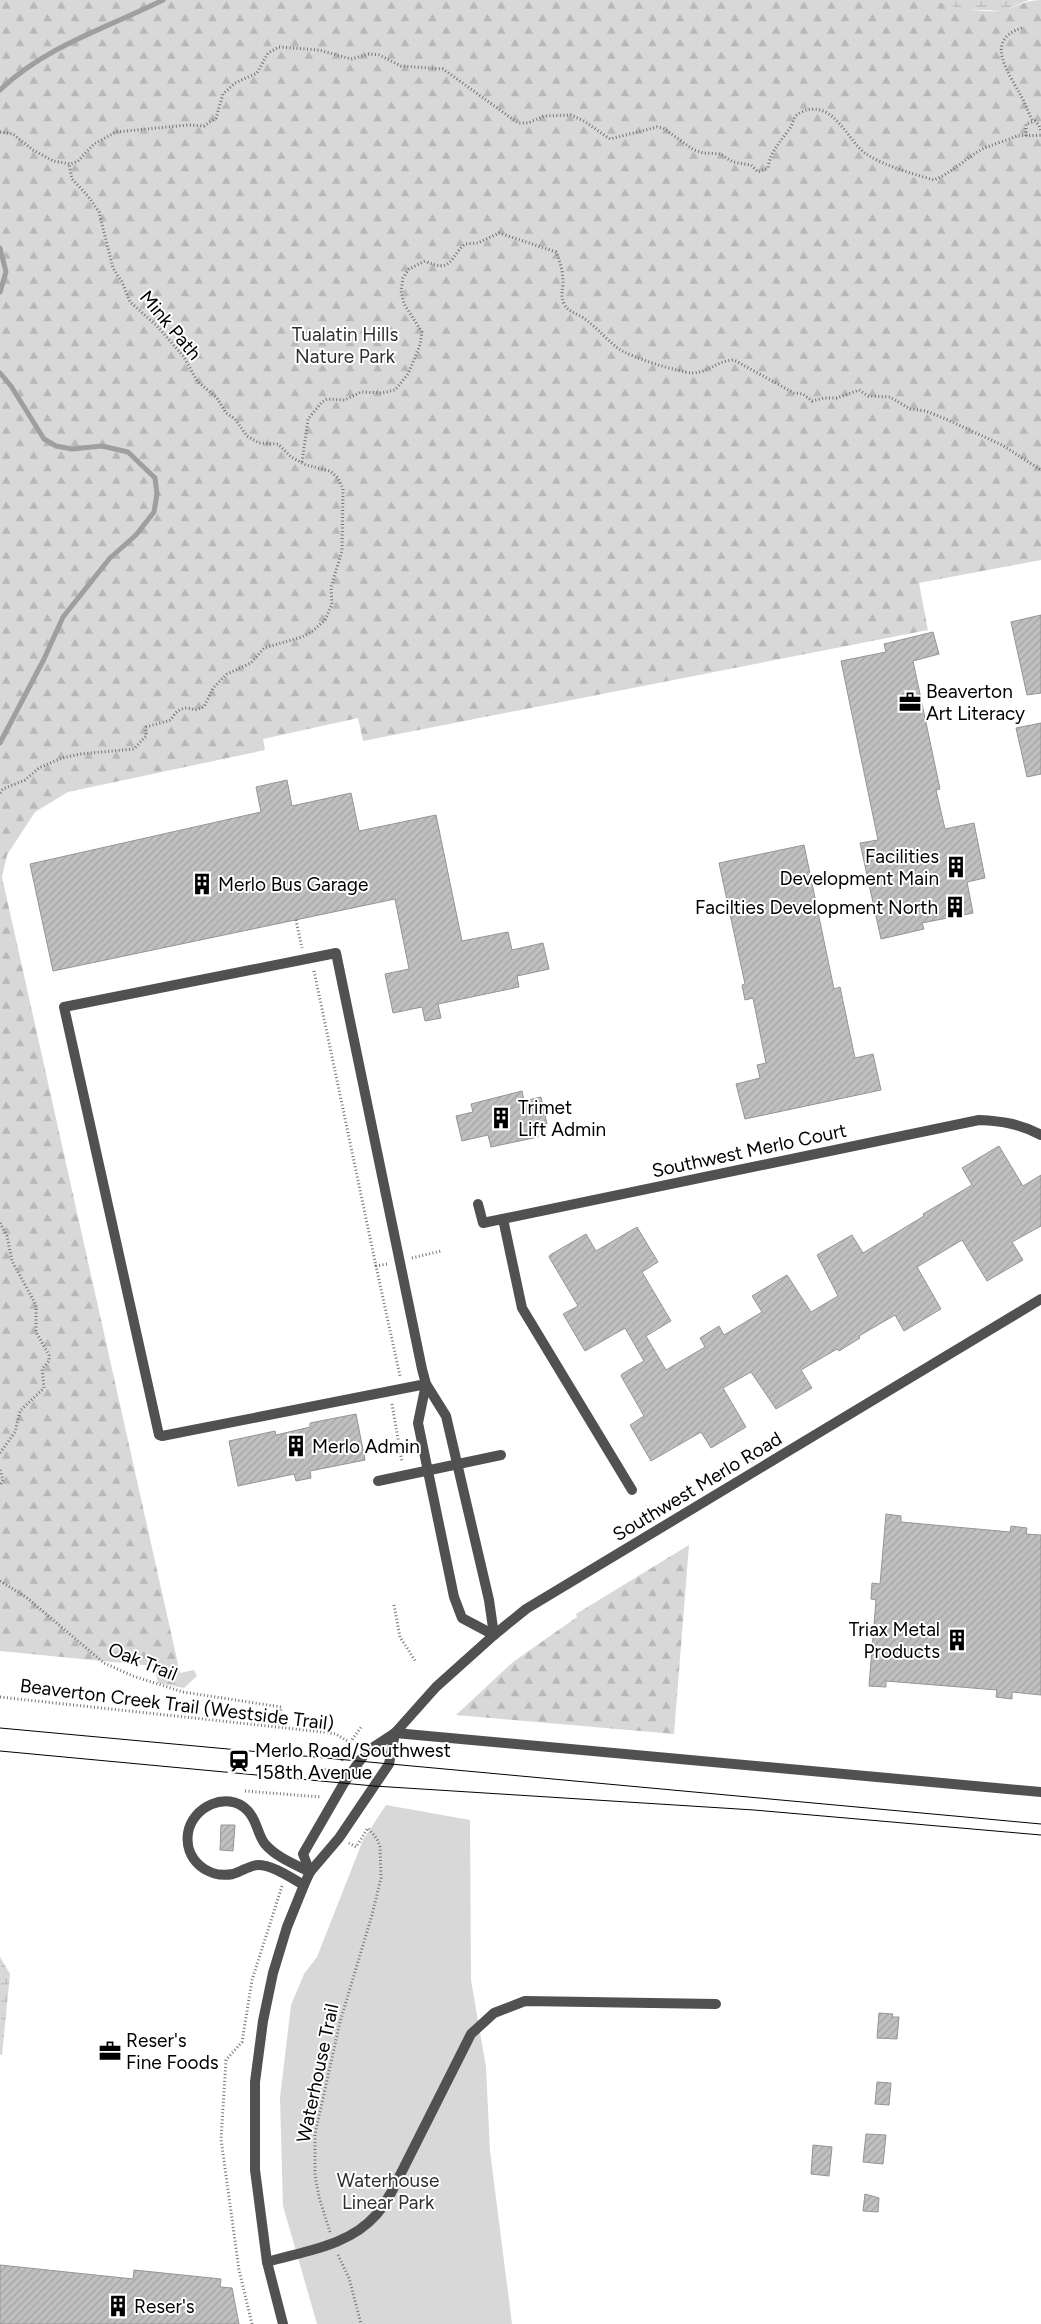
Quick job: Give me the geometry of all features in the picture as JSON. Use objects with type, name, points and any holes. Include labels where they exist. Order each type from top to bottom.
[{"type":"street","points":[[426,1384],[162,1436],[158,1434],[64,1007],[336,953],[426,1384],[446,1416],[489,1600],[494,1635]]},
{"type":"street","name":"Southwest Merlo Court","points":[[478,1204],[483,1223],[979,1120],[1003,1121],[1027,1128],[1041,1135]]},
{"type":"street","points":[[503,1219],[522,1308],[632,1490]]},
{"type":"street","name":"Southwest Merlo Road","points":[[310,1872],[303,1854],[344,1783],[366,1752],[394,1734],[436,1687],[494,1635],[529,1608],[1041,1299]]},
{"type":"street","points":[[426,1384],[418,1423],[426,1471],[454,1597],[462,1618],[494,1635]]},
{"type":"street","points":[[378,1482],[501,1455]]},
{"type":"street","points":[[283,2324],[267,2262],[255,2170],[255,2082],[263,2021],[273,1973],[287,1927],[304,1885],[310,1872],[339,1838],[389,1764],[394,1734],[1041,1792]]},
{"type":"street","points":[[304,1885],[271,1868],[258,1865],[233,1874],[218,1875],[207,1872],[190,1855],[187,1844],[188,1831],[192,1820],[210,1805],[223,1801],[234,1802],[246,1809],[253,1817],[263,1842],[277,1855],[310,1872]]},
{"type":"street","points":[[267,2262],[334,2244],[355,2233],[376,2216],[391,2193],[471,2034],[494,2013],[525,2001],[716,2004]]},
{"type":"path","points":[[0,132],[13,134],[46,158],[69,164],[78,161],[94,144],[116,132],[188,125],[204,126],[216,118],[223,94],[235,83],[257,73],[268,53],[279,47],[319,50],[351,59],[369,54],[379,55],[401,66],[443,69],[518,123],[528,123],[544,116],[571,115],[584,121],[610,139],[657,126],[700,153],[720,154],[733,162],[751,165],[758,172],[768,168],[769,158],[789,130],[795,116],[804,110],[815,108],[822,110],[851,136],[860,148],[873,157],[895,167],[934,180],[948,174],[960,162],[986,148],[1016,136],[1041,134],[1039,125],[1033,121],[1023,98],[1002,61],[1003,40],[1010,32],[1022,28]]},
{"type":"path","points":[[1026,136],[1026,124],[1033,121]]},
{"type":"path","name":"Mink Path","points":[[0,794],[3,789],[25,780],[48,764],[80,754],[134,749],[146,736],[144,728],[149,725],[171,720],[179,709],[191,708],[195,710],[204,707],[213,688],[227,674],[250,663],[264,648],[302,637],[313,631],[324,620],[332,604],[331,586],[341,557],[343,489],[338,478],[330,471],[291,457],[278,444],[259,443],[247,436],[235,419],[226,414],[217,398],[198,381],[184,358],[157,326],[130,302],[122,282],[113,268],[99,212],[88,196],[72,179],[69,164]]},
{"type":"path","points":[[302,462],[308,419],[322,402],[328,399],[344,400],[361,392],[389,392],[395,390],[408,374],[420,345],[422,332],[404,304],[401,291],[403,278],[409,269],[425,261],[442,266],[449,264],[465,244],[478,244],[499,233],[556,252],[562,274],[561,296],[565,306],[569,311],[582,316],[621,350],[676,370],[693,373],[709,369],[724,360],[734,360],[794,393],[803,394],[812,401],[824,398],[837,398],[858,390],[868,396],[890,397],[910,409],[926,411],[980,434],[1002,445],[1041,470]]},
{"type":"path","points":[[296,920],[306,959],[317,979],[400,1378],[392,1404],[402,1462]]},
{"type":"path","points":[[0,1223],[7,1236],[12,1261],[36,1305],[36,1332],[50,1355],[49,1361],[42,1370],[45,1383],[44,1388],[20,1411],[15,1432],[0,1453]]},
{"type":"path","points":[[376,1266],[441,1251]]},
{"type":"path","points":[[0,1470],[2,1480],[0,1485]]},
{"type":"path","name":"Oak Trail","points":[[0,1581],[26,1597],[104,1663],[133,1676],[183,1692],[280,1707],[279,1727]]},
{"type":"path","points":[[394,1605],[400,1637],[416,1662]]},
{"type":"path","name":"Beaverton Creek Trail (Westside Trail)","points":[[0,1697],[336,1734],[349,1742],[362,1726]]},
{"type":"path","points":[[321,1769],[339,1770]]},
{"type":"path","points":[[234,1802],[240,1790],[322,1798]]},
{"type":"path","name":"Waterhouse Trail","points":[[361,2324],[349,2278],[334,2244],[318,2197],[315,2176],[315,2134],[340,2022],[381,1878],[380,1847],[377,1839],[368,1828]]},
{"type":"green space","name":"Tualatin Hills Nature Park","points":[[0,0],[932,0],[968,9],[996,11],[1041,0],[1041,560],[919,583],[928,630],[363,741],[358,718],[263,739],[265,750],[68,792],[35,812],[7,855],[2,877],[180,1673],[194,1670],[197,1676],[184,1688],[158,1683],[154,1666],[0,1651]]},
{"type":"green space","points":[[932,0],[1029,0],[1003,11],[962,9]]},
{"type":"green space","points":[[689,1545],[674,1734],[456,1715],[513,1662],[577,1617],[576,1614]]},
{"type":"green space","name":"Waterhouse Linear Park","points":[[386,1805],[470,1820],[471,1980],[486,2067],[490,2151],[512,2324],[317,2324],[283,2206],[280,2098],[291,2005],[304,1974],[317,1957],[363,1840]]},
{"type":"green space","points":[[0,1957],[10,1974],[2,2055],[0,2054]]},
{"type":"building","points":[[1041,615],[1041,693],[1027,695],[1011,622]]},
{"type":"building","points":[[933,632],[939,654],[913,661],[940,789],[936,790],[945,829],[974,823],[985,878],[967,882],[973,913],[922,923],[924,929],[881,939],[860,843],[878,840],[841,661],[886,652],[884,644]]},
{"type":"building","points":[[1041,723],[1041,774],[1027,777],[1016,728]]},
{"type":"building","name":"Merlo Bus Garage","points":[[287,780],[292,806],[351,793],[359,831],[436,815],[462,941],[508,932],[512,950],[543,943],[549,969],[517,976],[519,987],[438,1004],[441,1018],[425,1021],[422,1007],[393,1013],[385,974],[409,969],[395,899],[53,971],[30,864],[261,812],[256,787]]},
{"type":"building","points":[[804,845],[834,989],[840,987],[855,1058],[873,1054],[881,1090],[745,1119],[736,1084],[760,1078],[757,1065],[766,1063],[753,998],[745,1000],[742,985],[745,984],[719,863]]},
{"type":"building","name":"Trimet Lift Admin","points":[[522,1091],[524,1101],[541,1097],[547,1124],[536,1126],[538,1137],[491,1147],[488,1135],[462,1141],[456,1116],[473,1112],[471,1104]]},
{"type":"building","points":[[999,1146],[1023,1186],[1041,1175],[1041,1226],[1012,1242],[1023,1260],[987,1281],[962,1240],[917,1267],[941,1309],[904,1331],[895,1315],[859,1336],[860,1338],[839,1351],[837,1349],[801,1370],[812,1388],[776,1409],[751,1372],[723,1388],[746,1427],[711,1448],[701,1432],[651,1461],[630,1425],[644,1416],[621,1376],[644,1361],[625,1328],[585,1351],[563,1314],[578,1306],[549,1257],[550,1255],[586,1234],[596,1251],[637,1227],[658,1262],[642,1272],[671,1321],[646,1336],[666,1370],[705,1347],[700,1338],[719,1326],[724,1335],[762,1312],[752,1296],[787,1275],[811,1312],[838,1296],[817,1255],[852,1235],[863,1253],[972,1185],[962,1168]]},
{"type":"building","name":"Merlo Admin","points":[[356,1414],[365,1460],[310,1471],[311,1478],[296,1481],[294,1474],[238,1486],[229,1441],[275,1431],[276,1435],[310,1427],[310,1423]]},
{"type":"building","name":"Triax Metal Products","points":[[886,1514],[901,1516],[901,1522],[1010,1532],[1011,1526],[1027,1528],[1026,1534],[1041,1535],[1041,1695],[1012,1692],[1012,1699],[996,1697],[997,1690],[886,1681],[886,1687],[869,1686],[876,1600],[871,1599],[872,1583],[880,1584]]},
{"type":"building","points":[[221,1825],[235,1825],[233,1851],[220,1850]]},
{"type":"building","points":[[879,2013],[893,2014],[892,2017],[899,2017],[897,2039],[877,2038]]},
{"type":"building","points":[[877,2082],[891,2083],[889,2105],[875,2104]]},
{"type":"building","points":[[866,2134],[886,2135],[883,2164],[863,2162]]},
{"type":"building","points":[[813,2145],[832,2147],[829,2176],[811,2174]]},
{"type":"building","points":[[865,2194],[879,2198],[878,2212],[863,2211]]},
{"type":"building","name":"Reser's","points":[[0,2265],[133,2279],[134,2270],[221,2279],[220,2287],[232,2288],[239,2324],[0,2324]]},
{"type":"waterway","points":[[0,90],[37,61],[78,39],[163,0]]},
{"type":"waterway","points":[[0,248],[6,272],[0,292]]},
{"type":"waterway","points":[[0,373],[11,386],[44,439],[56,446],[72,449],[102,446],[128,452],[155,478],[157,494],[154,512],[136,535],[110,558],[63,617],[44,659],[0,743]]},
{"type":"tram line","points":[[0,1728],[1041,1824]]},
{"type":"tram line","points":[[0,1751],[374,1786],[754,1810],[1041,1835]]},
{"type":"place","name":"Beaverton Art Literacy","points":[[910,702]]},
{"type":"place","name":"Facilities Development Main","points":[[956,867]]},
{"type":"place","name":"Merlo Bus Garage","points":[[202,884]]},
{"type":"place","name":"Facilties Development North","points":[[955,907]]},
{"type":"place","name":"Trimet Lift Admin","points":[[501,1118]]},
{"type":"place","name":"Merlo Admin","points":[[296,1446]]},
{"type":"place","name":"Triax Metal Products","points":[[957,1640]]},
{"type":"place","name":"Merlo Road/Southwest 158th Avenue","points":[[239,1761]]},
{"type":"place","name":"Reser's Fine Foods","points":[[110,2051]]},
{"type":"place","name":"Reser's","points":[[118,2306]]}]
